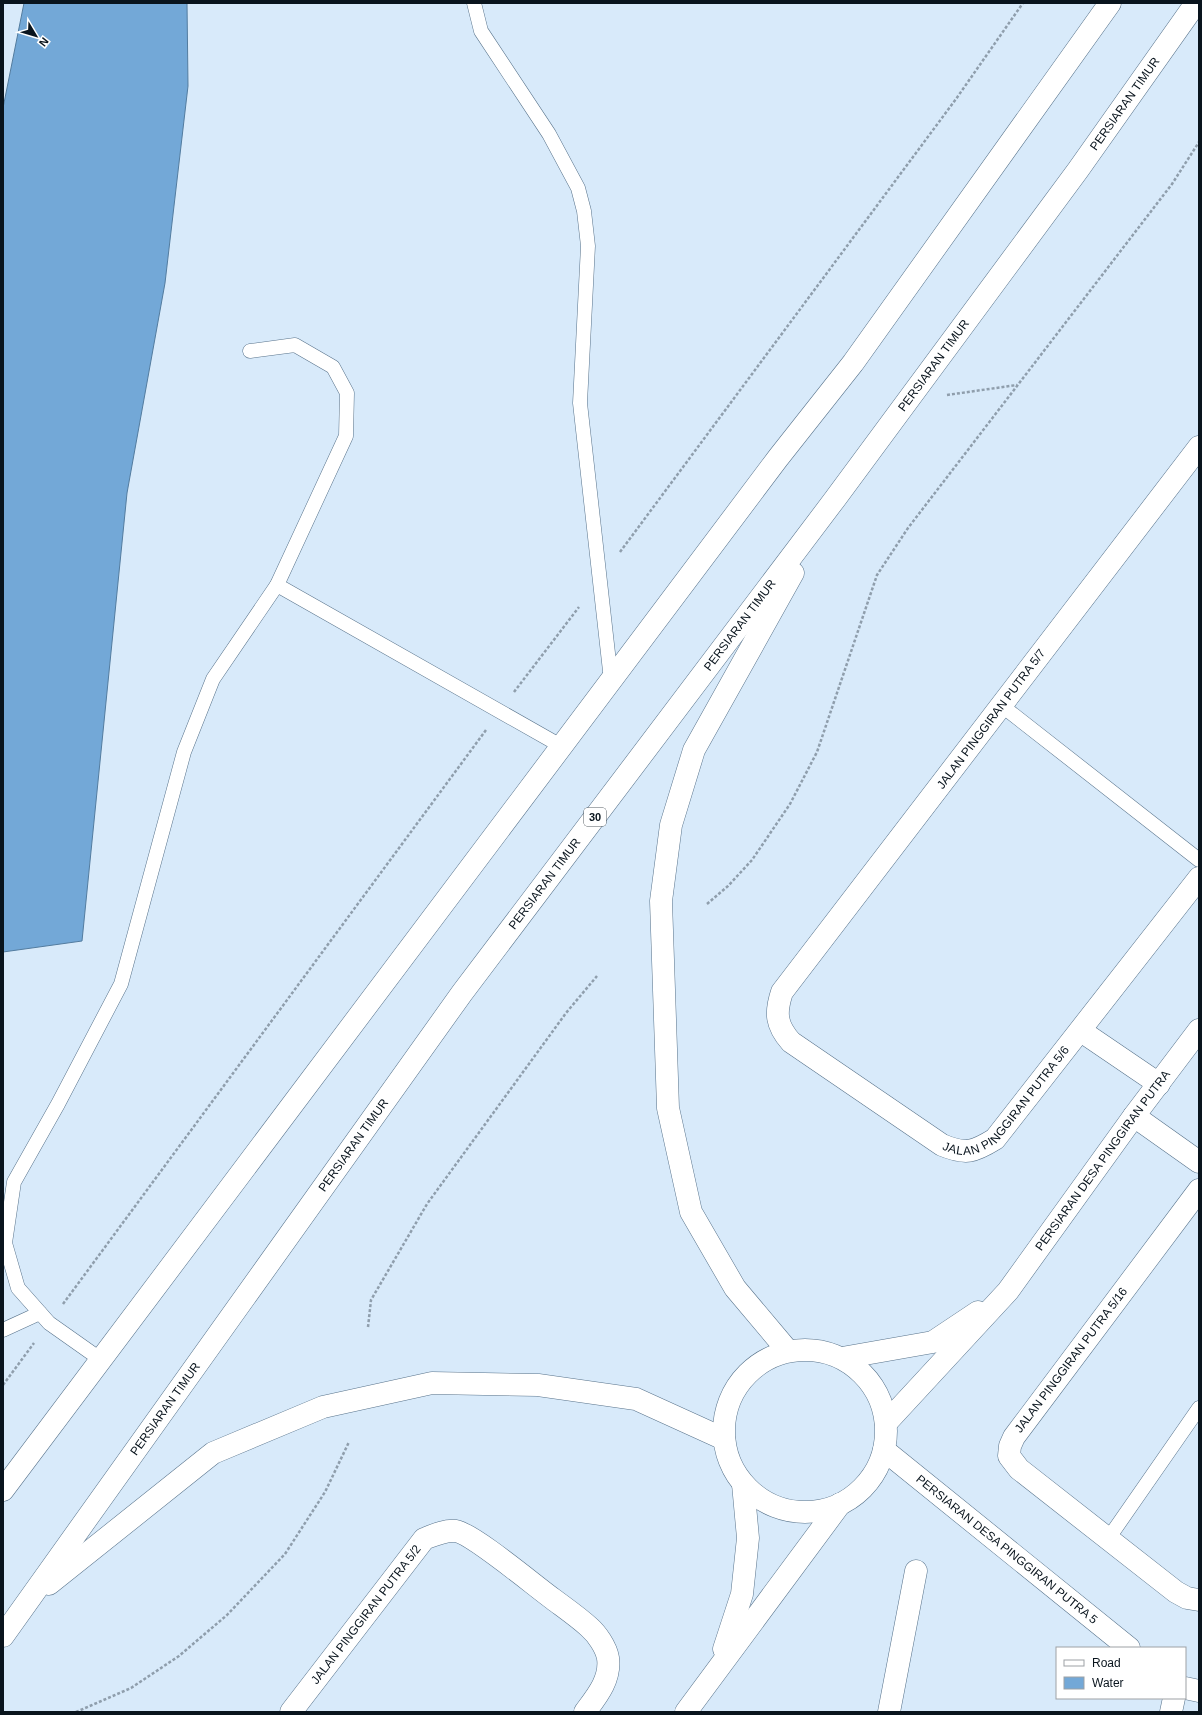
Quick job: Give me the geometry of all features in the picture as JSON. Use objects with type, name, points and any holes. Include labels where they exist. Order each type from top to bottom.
[{"type":"main road","points":[[3,1490],[778,458],[853,363],[1110,3]]},
{"type":"main road","name":"PERSIARAN TIMUR","points":[[3,1636],[462,993],[835,499],[1078,170],[1196,3]]},
{"type":"main road","name":"JALAN PINGGIRAN PUTRA 5/7","points":[[782,992],[1199,447]]},
{"type":"main road","points":[[788,1351],[736,1288],[691,1212],[668,1108],[660,901],[671,825],[694,750],[835,499]]},
{"type":"main road","name":"JALAN PINGGIRAN PUTRA 5/6","points":[[782,992],[777,1006],[778,1020],[782,1032],[791,1042],[942,1145],[957,1152],[970,1151],[984,1146],[995,1139],[1081,1031],[1199,878]]},
{"type":"main road","name":"PERSIARAN DESA PINGGIRAN PUTRA","points":[[886,1423],[1008,1291],[1134,1116],[1199,1030]]},
{"type":"main road","points":[[1081,1031],[1158,1084]]},
{"type":"main road","points":[[1134,1116],[1199,1162]]},
{"type":"main road","name":"JALAN PINGGIRAN PUTRA 5/16","points":[[1199,1190],[1014,1437],[1010,1446],[1009,1456],[1018,1469],[1176,1592],[1187,1598],[1199,1600]]},
{"type":"main road","name":"PERSIARAN DESA PINGGIRAN PUTRA","points":[[842,1358],[933,1342],[1008,1291]]},
{"type":"main road","points":[[816,1350],[842,1358],[864,1374],[879,1397],[886,1423],[884,1450],[875,1472],[860,1491],[840,1504],[815,1512],[788,1511],[763,1501],[743,1484],[730,1463],[724,1439],[725,1415],[733,1393],[747,1374],[766,1359],[788,1351],[816,1350]]},
{"type":"main road","points":[[28,1601],[213,1453],[323,1407],[432,1383],[538,1386],[636,1399],[724,1439]]},
{"type":"main road","name":"PERSIARAN DESA PINGGIRAN PUTRA 5","points":[[884,1450],[1129,1647]]},
{"type":"main road","points":[[719,1666],[742,1594],[748,1538],[743,1484]]},
{"type":"main road","points":[[686,1712],[840,1504]]},
{"type":"main road","name":"JALAN PINGGIRAN PUTRA 5/2","points":[[291,1712],[424,1539],[439,1532],[456,1531],[470,1537],[590,1627],[601,1641],[608,1657],[607,1677],[599,1694],[585,1712]]},
{"type":"main road","points":[[889,1712],[916,1571]]},
{"type":"main road","points":[[1186,1688],[1199,1691]]},
{"type":"main road","points":[[1171,1712],[1174,1699]]},
{"type":"lane","points":[[474,3],[481,31],[550,134],[578,188],[584,211],[588,246],[580,403],[611,680]]},
{"type":"lane","points":[[100,1359],[49,1322],[18,1288],[5,1243],[14,1182],[58,1104],[121,984],[184,752],[213,679],[277,585],[346,436],[347,393],[332,367],[295,345],[250,351]]},
{"type":"lane","points":[[277,585],[561,746]]},
{"type":"lane","points":[[1001,705],[1199,860]]},
{"type":"lane","points":[[3,1330],[40,1313]]},
{"type":"lane","points":[[1108,1539],[1199,1408]]},
{"type":"path","points":[[707,904],[728,886],[752,860],[790,804],[814,758],[877,576],[908,528],[1172,184],[1199,142]]},
{"type":"path","points":[[906,401],[1017,384]]},
{"type":"path","points":[[368,1327],[370,1300],[427,1204],[566,1013],[597,976]]},
{"type":"path","points":[[76,1712],[131,1688],[179,1656],[227,1614],[286,1554],[325,1492],[349,1442]]},
{"type":"water","points":[[24,3],[187,3],[188,86],[165,283],[127,493],[82,941],[3,952],[3,108]]}]
